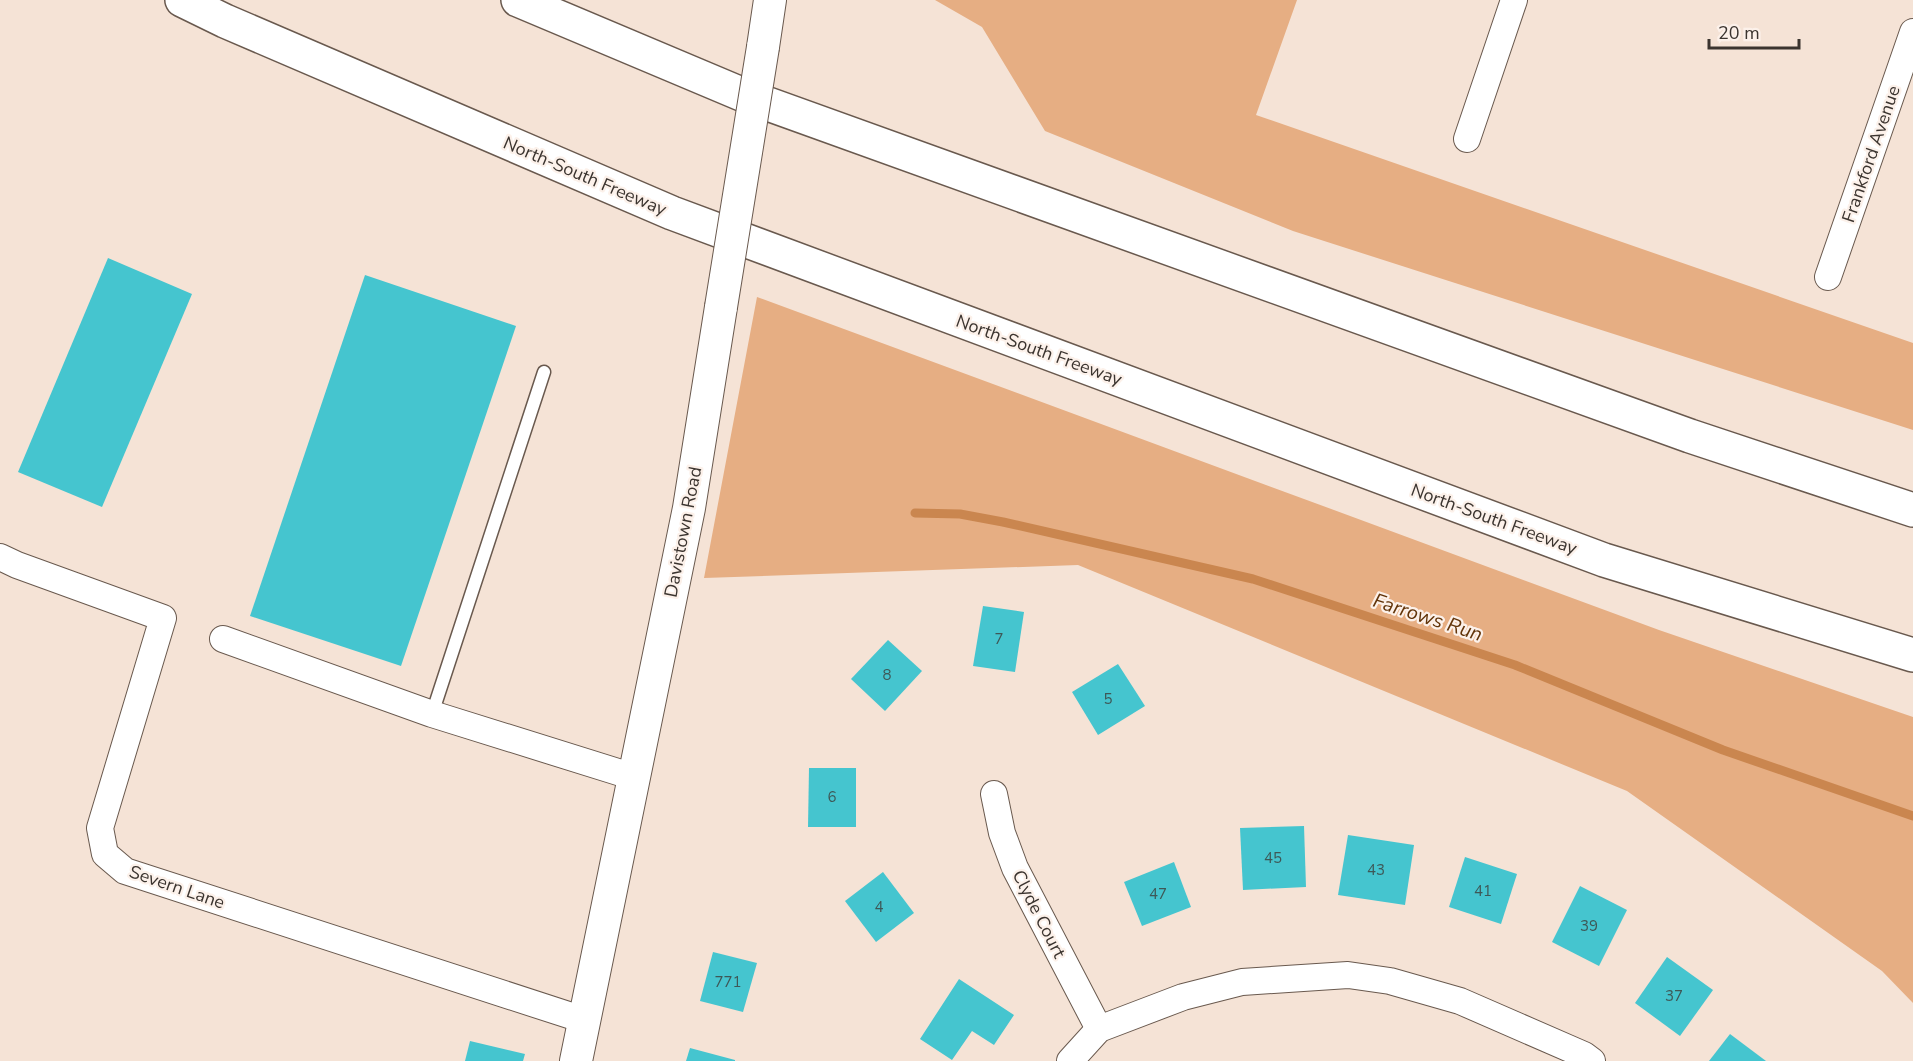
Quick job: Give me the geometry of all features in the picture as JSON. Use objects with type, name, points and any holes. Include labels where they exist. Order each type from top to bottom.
[{"type":"highway","name":"North-South Freeway","points":[[182,0],[225,21],[672,213],[1604,560],[1913,655]]},
{"type":"highway","points":[[518,0],[746,96],[1679,432],[1913,510]]},
{"type":"street","name":"Davistown Road","points":[[576,1061],[689,508],[770,0]]},
{"type":"street","points":[[1467,139],[1514,0]]},
{"type":"street","name":"Frankford Avenue","points":[[1828,277],[1913,32]]},
{"type":"street","name":"Severn Lane","points":[[0,557],[16,565],[163,618],[100,828],[105,854],[125,871],[584,1020]]},
{"type":"street","points":[[223,639],[432,714],[634,777]]},
{"type":"street","name":"Clyde Court","points":[[994,794],[1002,833],[1015,868],[1099,1029]]},
{"type":"street","points":[[1070,1061],[1099,1029],[1183,997],[1242,982],[1348,975],[1390,981],[1460,1001],[1584,1055],[1592,1061]]},
{"type":"lane","points":[[432,714],[544,372]]},
{"type":"shaded area","points":[[935,0],[1297,0],[1256,115],[1913,343],[1913,430],[1293,231],[1045,131],[982,27]]},
{"type":"shaded area","points":[[757,297],[1659,630],[1913,717],[1913,1003],[1882,971],[1627,791],[1078,565],[704,578]]},
{"type":"building","points":[[108,258],[192,294],[102,507],[18,472]]},
{"type":"building","points":[[365,275],[516,326],[401,666],[250,616]]},
{"type":"building","points":[[983,606],[1024,612],[1015,672],[973,666]]},
{"type":"building","points":[[888,640],[922,671],[885,711],[851,679]]},
{"type":"building","points":[[1118,664],[1145,706],[1098,735],[1072,692]]},
{"type":"building","points":[[809,768],[856,768],[856,827],[808,827]]},
{"type":"building","points":[[1304,826],[1306,887],[1243,890],[1240,828]]},
{"type":"building","points":[[1348,835],[1414,845],[1405,905],[1338,895]]},
{"type":"building","points":[[1465,857],[1517,874],[1501,924],[1449,907]]},
{"type":"building","points":[[1174,862],[1191,907],[1142,926],[1124,882]]},
{"type":"building","points":[[883,872],[914,913],[876,942],[845,901]]},
{"type":"building","points":[[1580,886],[1627,910],[1599,966],[1552,942]]},
{"type":"building","points":[[713,952],[757,963],[743,1012],[700,1001]]},
{"type":"building","points":[[1667,957],[1713,990],[1680,1036],[1635,1003]]},
{"type":"building","points":[[959,979],[1014,1015],[994,1045],[972,1031],[952,1060],[920,1039]]},
{"type":"building","points":[[1730,1034],[1766,1061],[1709,1061]]},
{"type":"building","points":[[470,1041],[525,1054],[523,1061],[465,1061]]},
{"type":"building","points":[[690,1048],[735,1060],[735,1061],[686,1061]]},
{"type":"waterway","name":"Farrows Run","points":[[915,513],[960,514],[1003,522],[1253,579],[1515,665],[1723,750],[1913,816]]}]
